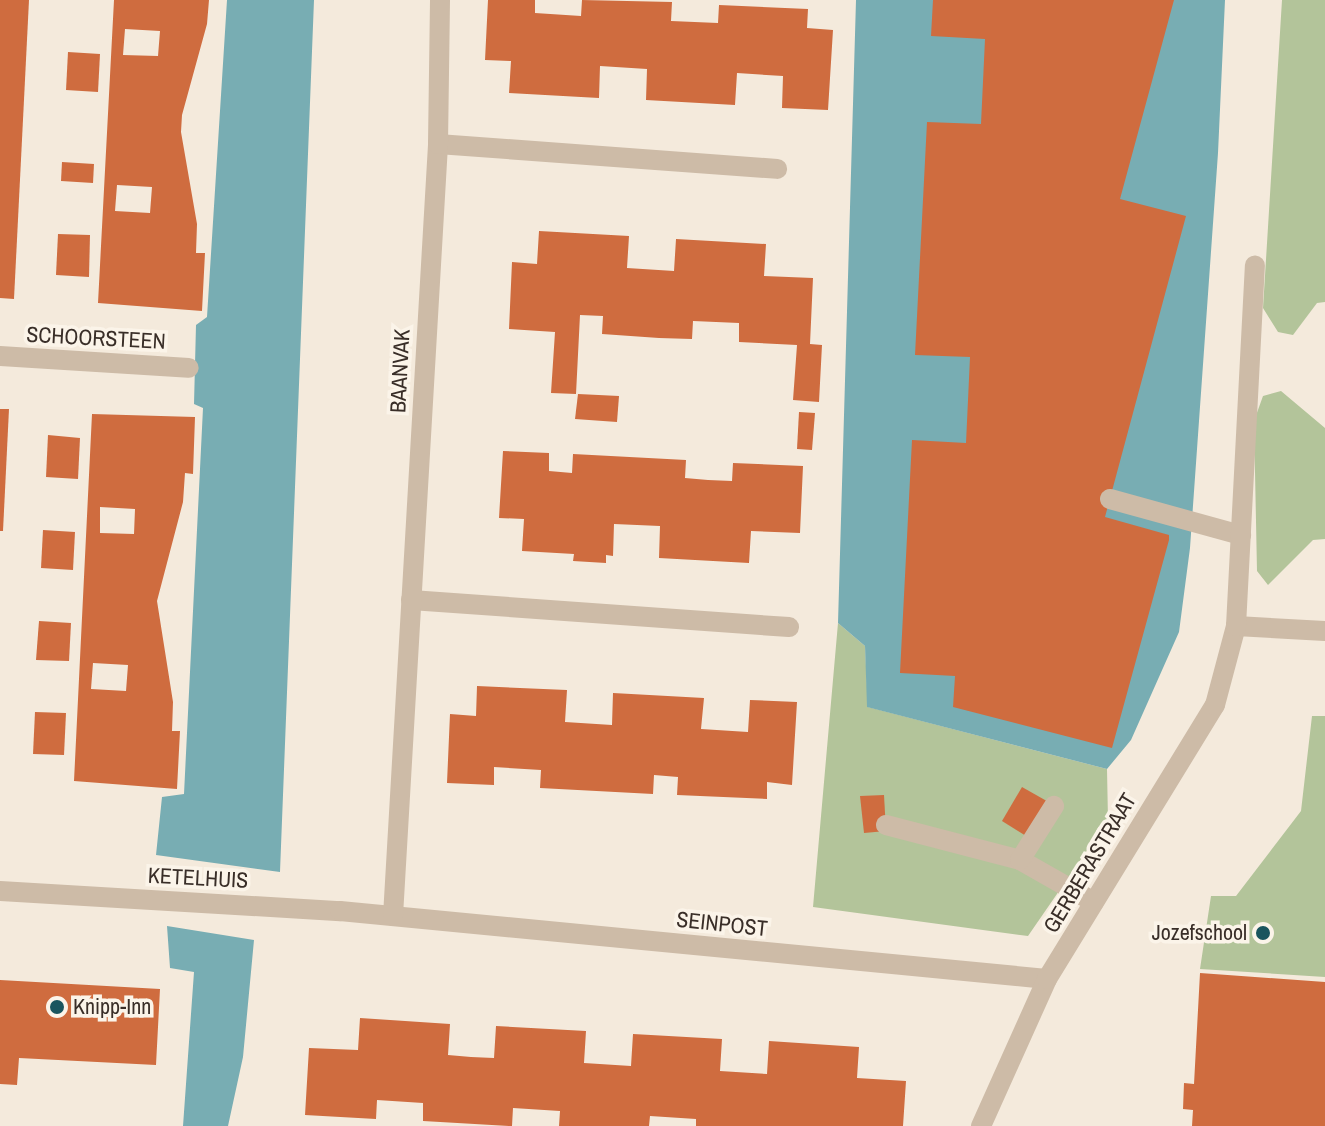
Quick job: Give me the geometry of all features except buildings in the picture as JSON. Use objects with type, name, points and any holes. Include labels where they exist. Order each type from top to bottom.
[{"type":"street","name":"BAANVAK","points":[[393,916],[438,144],[440,0]]},
{"type":"street","points":[[438,144],[777,169]]},
{"type":"street","name":"GERBERASTRAAT","points":[[981,1126],[1047,979],[1215,705],[1236,626],[1255,266]]},
{"type":"street","name":"SCHOORSTEEN","points":[[0,356],[189,368]]},
{"type":"street","points":[[1110,499],[1241,535]]},
{"type":"street","points":[[411,600],[789,627]]},
{"type":"street","points":[[1236,626],[1325,631]]},
{"type":"street","points":[[1020,860],[1054,806]]},
{"type":"street","points":[[886,825],[1020,860],[1094,902]]},
{"type":"street","name":"KETELHUIS","points":[[0,891],[393,916]]},
{"type":"street","name":"SEINPOST","points":[[393,916],[1047,979]]},
{"type":"green space","points":[[1282,0],[1325,0],[1325,302],[1317,303],[1293,335],[1278,332],[1263,308]]},
{"type":"green space","points":[[1281,391],[1325,428],[1325,539],[1313,540],[1268,585],[1257,571],[1254,421],[1263,396]]},
{"type":"green space","points":[[838,623],[865,646],[868,707],[1107,769],[1108,820],[1028,936],[813,907]]},
{"type":"green space","points":[[1312,716],[1325,716],[1325,977],[1200,969],[1211,896],[1236,896],[1301,811]]},
{"type":"water","points":[[227,0],[314,0],[280,872],[156,855],[162,797],[184,794],[203,408],[194,404],[196,325],[207,317]]},
{"type":"water","points":[[856,0],[1225,0],[1218,153],[1190,548],[1179,632],[1131,740],[1107,769],[867,707],[865,646],[838,623]]},
{"type":"water","points":[[167,926],[254,940],[243,1057],[228,1126],[183,1126],[194,972],[170,968]]},
{"type":"place","name":"Jozefschool","points":[[1263,933]]},
{"type":"place","name":"Knipp-Inn","points":[[57,1007]]}]
